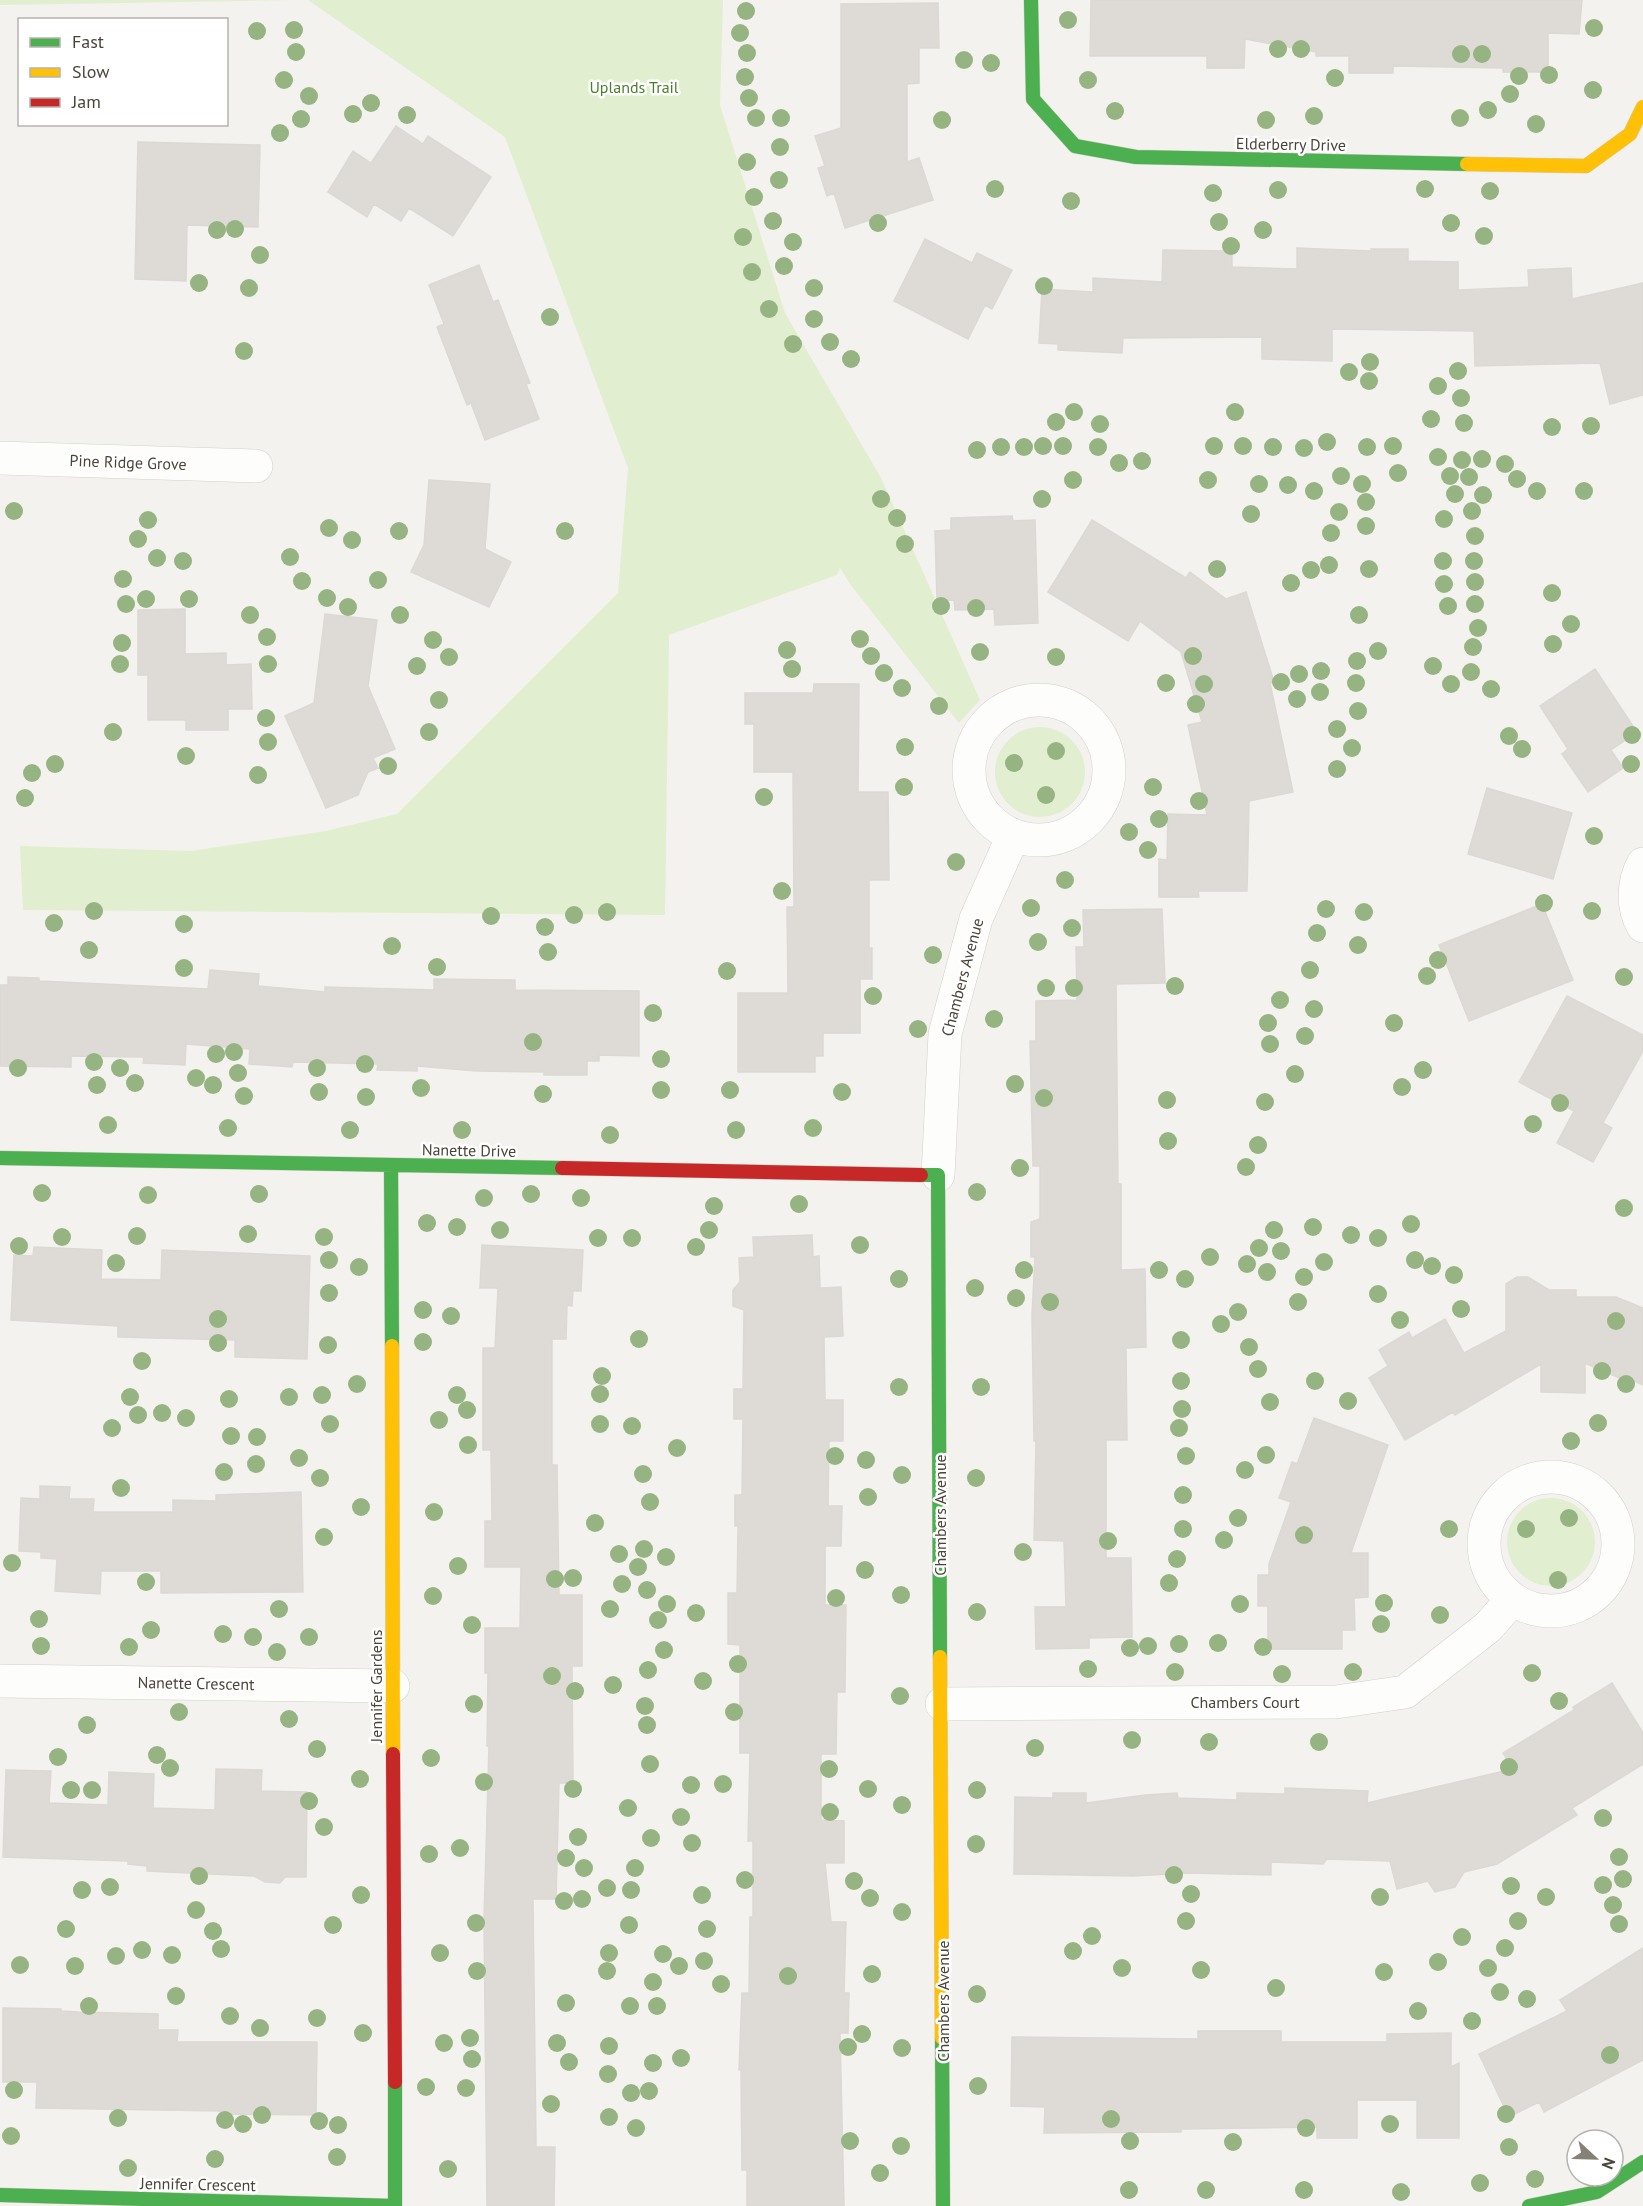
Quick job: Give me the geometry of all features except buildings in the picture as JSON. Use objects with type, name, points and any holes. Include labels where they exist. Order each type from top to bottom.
[{"type":"street","name":"Elderberry Drive","points":[[1030,0],[1033,99],[1075,146],[1136,157],[1586,166],[1630,134],[1643,107]]},
{"type":"street","name":"Pine Ridge Grove","points":[[0,458],[256,465]]},
{"type":"street","points":[[1032,700],[1055,702],[1077,710],[1094,726],[1105,746],[1110,769],[1106,792],[1096,812],[1079,828],[1058,838],[1035,841],[1012,836],[992,824],[978,806],[970,784],[969,760],[976,738],[990,719],[1010,706],[1032,700]]},
{"type":"street","name":"Chambers Avenue","points":[[943,2206],[938,1176],[945,1034],[976,919],[1012,836]]},
{"type":"street","points":[[1643,864],[1638,873],[1635,896],[1639,918],[1643,926]]},
{"type":"street","name":"Nanette Drive","points":[[0,1158],[938,1176]]},
{"type":"street","name":"Jennifer Gardens","points":[[391,1165],[395,2206]]},
{"type":"street","points":[[1541,1477],[1564,1478],[1586,1486],[1603,1501],[1614,1520],[1618,1541],[1616,1562],[1607,1582],[1593,1598],[1574,1608],[1552,1612],[1531,1609],[1512,1600],[1496,1584],[1486,1563],[1483,1540],[1489,1518],[1502,1498],[1520,1484],[1541,1477]]},
{"type":"street","name":"Chambers Court","points":[[942,1704],[1336,1702],[1405,1692],[1488,1627],[1512,1600]]},
{"type":"street","name":"Nanette Crescent","points":[[0,1680],[393,1686]]},
{"type":"street","points":[[1529,2206],[1598,2192],[1643,2162]]},
{"type":"street","name":"Jennifer Crescent","points":[[0,2195],[395,2206]]},
{"type":"green space","points":[[0,0],[295,0],[0,5]]},
{"type":"green space","name":"Uplands Trail","points":[[308,0],[723,0],[720,105],[785,313],[881,478],[980,700],[959,723],[850,584],[840,568],[837,575],[669,635],[665,915],[23,910],[20,846],[191,851],[326,831],[397,814],[618,593],[628,468],[505,137]]},
{"type":"green space","points":[[1040,727],[1057,731],[1072,740],[1081,755],[1085,772],[1081,789],[1072,804],[1057,813],[1040,817],[1023,813],[1008,804],[999,789],[995,772],[999,755],[1008,740],[1023,731]]},
{"type":"green space","points":[[1551,1498],[1576,1505],[1588,1517],[1595,1542],[1588,1567],[1576,1579],[1551,1586],[1526,1579],[1514,1567],[1507,1542],[1514,1517],[1526,1505]]},
{"type":"traffic: fast","points":[[1031,0],[1033,99],[1075,146],[1136,157],[1467,164]]},
{"type":"traffic: fast","points":[[0,1158],[562,1168]]},
{"type":"traffic: fast","points":[[391,1165],[392,1346]]},
{"type":"traffic: fast","points":[[921,1175],[938,1175],[940,1657]]},
{"type":"traffic: fast","points":[[942,2038],[943,2206]]},
{"type":"traffic: fast","points":[[0,2195],[395,2206],[395,2082]]},
{"type":"traffic: fast","points":[[1529,2206],[1597,2192],[1643,2162]]},
{"type":"traffic: slow","points":[[1467,164],[1586,166],[1630,134],[1643,107]]},
{"type":"traffic: slow","points":[[392,1346],[393,1754]]},
{"type":"traffic: slow","points":[[940,1657],[942,2038]]},
{"type":"traffic: jam","points":[[562,1168],[921,1175]]},
{"type":"traffic: jam","points":[[393,1754],[395,2082]]}]
